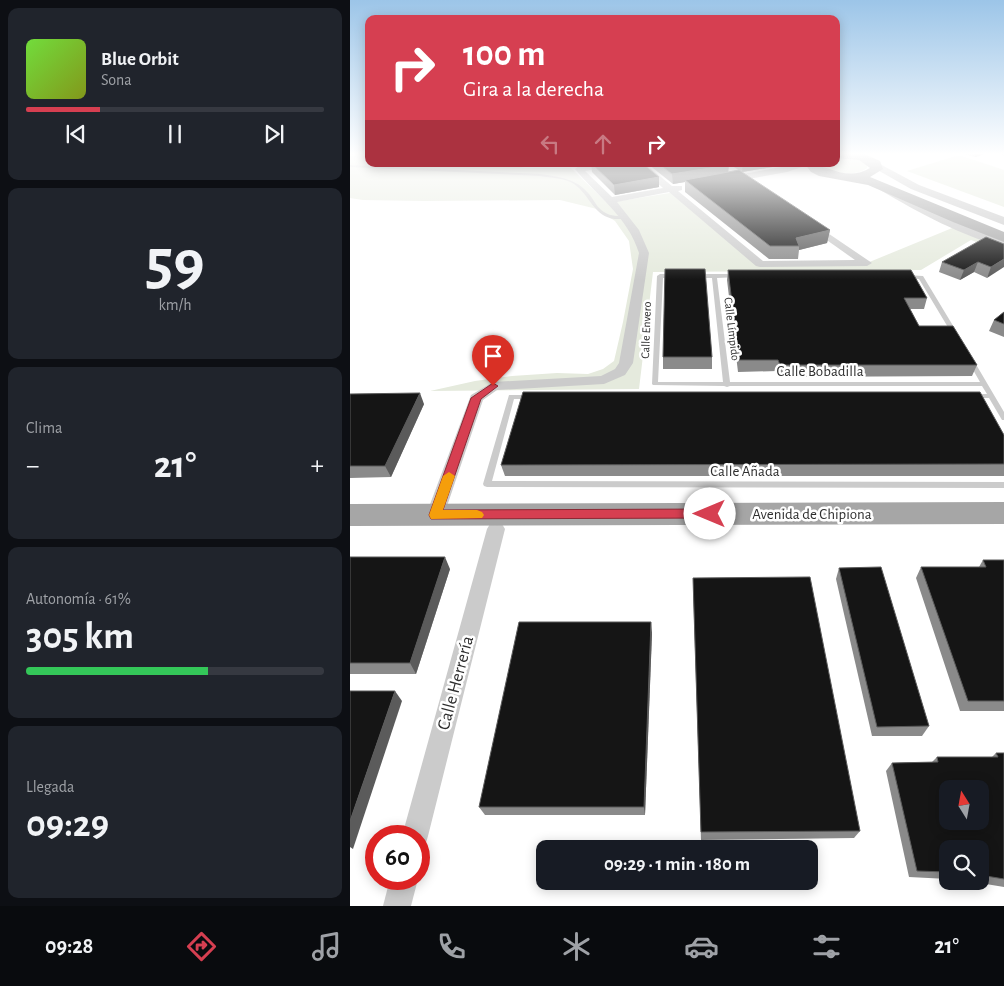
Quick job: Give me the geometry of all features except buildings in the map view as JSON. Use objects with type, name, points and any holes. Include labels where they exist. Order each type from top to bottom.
[{"type":"main road","points":[[903,195],[1004,237]]},
{"type":"main road","points":[[918,195],[1004,229]]},
{"type":"main road","name":"Avenida de Chipiona","points":[[350,515],[1004,513]]},
{"type":"main road","name":"Avenida de Chipiona","points":[[350,530],[1004,529]]},
{"type":"street","points":[[435,515],[476,398],[493,386],[604,380],[620,372],[626,363],[644,253],[641,241],[605,195]]},
{"type":"street","points":[[610,200],[637,195]]},
{"type":"street","points":[[680,195],[760,264],[867,263],[798,215]]},
{"type":"street","points":[[897,195],[925,212],[1004,244]]},
{"type":"street","points":[[937,195],[1004,221]]},
{"type":"street","name":"Calle Herrería","points":[[418,825],[496,529]]},
{"type":"street","points":[[397,906],[401,890]]},
{"type":"lane","points":[[589,195],[598,211],[605,216],[624,218]]},
{"type":"lane","name":"Calle Envero","points":[[655,384],[660,276],[678,276]]},
{"type":"lane","points":[[687,276],[743,276]]},
{"type":"lane","name":"Calle Límpido","points":[[714,276],[727,385]]},
{"type":"lane","points":[[901,277],[921,277],[960,343]]},
{"type":"lane","points":[[965,351],[1004,418]]},
{"type":"lane","name":"Calle Bobadilla","points":[[655,384],[984,384]]},
{"type":"lane","points":[[961,396],[991,396]]},
{"type":"lane","name":"Calle Añada","points":[[542,397],[512,397],[487,484],[1004,485]]},
{"type":"shaded area","points":[[350,195],[599,195],[607,203],[655,195],[680,195],[760,264],[867,263],[962,224],[1004,252],[971,240],[921,270],[653,272],[639,389],[430,391],[475,381],[512,376],[557,373],[588,374],[603,369],[614,361],[633,269],[629,241],[615,221],[597,209],[560,200],[424,201],[350,198]]},
{"type":"shaded area","points":[[972,195],[1004,195],[1004,207]]},
{"type":"slow traffic","points":[[449,476],[435,515],[477,515]]},
{"type":"route","points":[[493,386],[476,398],[435,515],[710,514]]}]
